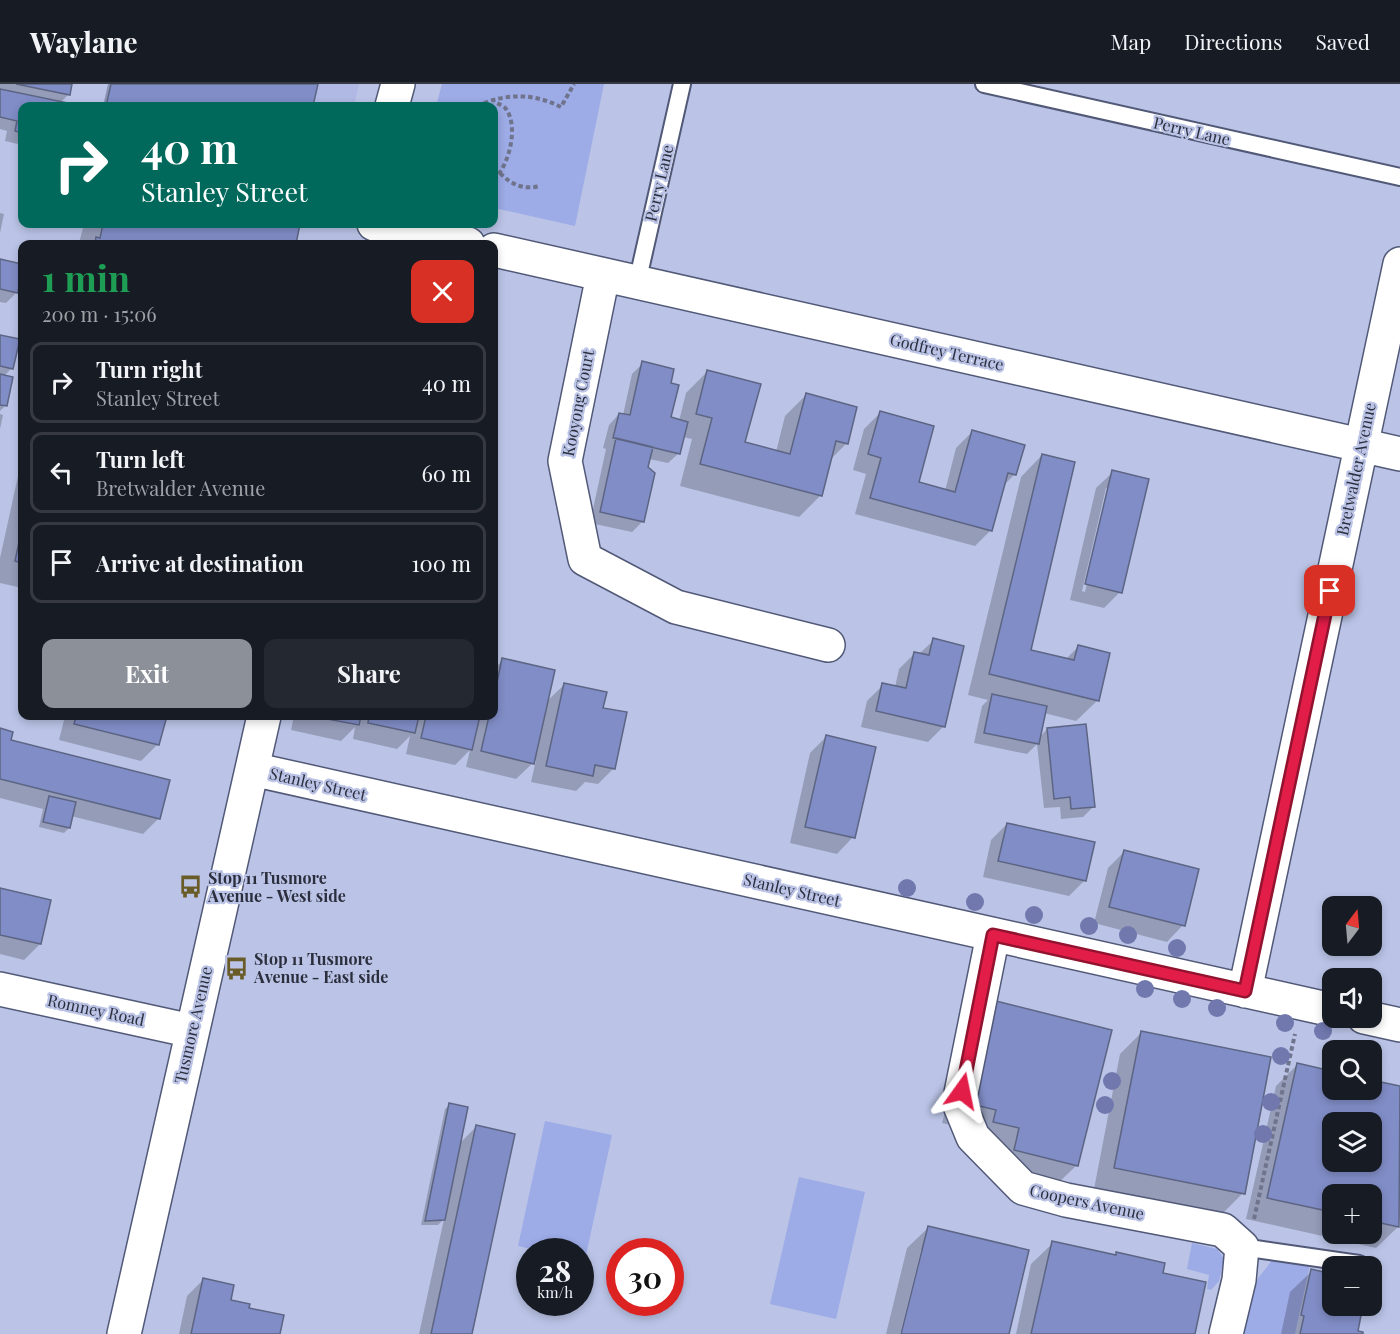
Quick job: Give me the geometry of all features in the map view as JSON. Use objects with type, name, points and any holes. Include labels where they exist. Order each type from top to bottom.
[{"type":"street","points":[[393,102],[398,84]]},
{"type":"street","points":[[393,228],[449,240]]},
{"type":"street","name":"Godfrey Terrace","points":[[498,251],[1400,454]]},
{"type":"street","name":"Bretwalder Avenue","points":[[1245,991],[1400,264]]},
{"type":"street","name":"Kooyong Court","points":[[603,275],[566,461],[585,559],[676,607],[828,645]]},
{"type":"street","name":"Tusmore Avenue","points":[[124,1334],[263,720]]},
{"type":"street","name":"Stanley Street","points":[[252,769],[1322,1008]]},
{"type":"street","name":"Coopers Avenue","points":[[993,935],[959,1104],[973,1137],[1023,1188],[1066,1200],[1248,1235]]},
{"type":"street","name":"Romney Road","points":[[0,989],[192,1030]]},
{"type":"street","points":[[1382,1021],[1400,1025]]},
{"type":"street","points":[[1226,1334],[1248,1235]]},
{"type":"lane","name":"Perry Lane","points":[[637,283],[682,84]]},
{"type":"lane","name":"Perry Lane","points":[[984,84],[1400,177]]},
{"type":"lane","name":"Coopers Avenue","points":[[1248,1235],[1328,1256]]},
{"type":"path","points":[[493,102],[513,97],[532,96],[561,107],[574,84]]},
{"type":"path","points":[[498,104],[504,106],[512,120],[511,138],[501,173],[498,176]]},
{"type":"path","points":[[501,173],[508,181],[518,186],[529,188],[540,186]]},
{"type":"path","points":[[1248,1235],[1294,1034]]},
{"type":"shaded area","points":[[108,84],[359,84],[355,102],[104,102]]},
{"type":"shaded area","points":[[442,84],[604,84],[575,226],[498,209],[498,102],[437,102]]},
{"type":"shaded area","points":[[545,1121],[612,1135],[590,1238],[520,1238]]},
{"type":"shaded area","points":[[799,1177],[865,1192],[836,1319],[770,1304]]},
{"type":"shaded area","points":[[1192,1243],[1217,1249],[1224,1259],[1219,1281],[1211,1290],[1207,1289],[1209,1275],[1187,1269]]},
{"type":"shaded area","points":[[1273,1259],[1310,1265],[1295,1334],[1235,1334],[1243,1298]]},
{"type":"building","points":[[16,84],[72,84],[70,95]]},
{"type":"building","points":[[111,84],[318,84],[314,102],[107,102]]},
{"type":"building","points":[[0,89],[63,102],[18,102],[18,132],[15,131],[17,121],[0,117]]},
{"type":"building","points":[[102,228],[299,228],[297,240],[96,240],[96,237],[100,238]]},
{"type":"building","points":[[0,259],[18,263],[18,293],[0,289]]},
{"type":"building","points":[[0,335],[18,339],[13,369],[0,366]]},
{"type":"building","points":[[642,361],[674,369],[671,383],[679,385],[671,417],[688,422],[680,454],[613,438],[619,413],[630,415]]},
{"type":"building","points":[[707,370],[761,384],[745,442],[790,454],[806,393],[857,407],[848,444],[836,441],[822,496],[700,464],[712,418],[696,414]]},
{"type":"building","points":[[0,374],[13,377],[7,406],[0,405]]},
{"type":"building","points":[[880,411],[934,426],[919,482],[955,492],[972,430],[1025,445],[1016,475],[1008,473],[992,531],[870,498],[881,458],[868,454]]},
{"type":"building","points":[[616,438],[653,447],[648,467],[655,473],[644,522],[600,512]]},
{"type":"building","points":[[1042,454],[1075,462],[1031,650],[1074,660],[1078,645],[1110,653],[1099,701],[989,674]]},
{"type":"building","points":[[1112,470],[1149,479],[1122,593],[1085,584]]},
{"type":"building","points":[[933,638],[964,646],[945,727],[876,711],[882,683],[906,688],[914,652],[929,655]]},
{"type":"building","points":[[502,658],[555,670],[534,764],[481,751],[488,720],[498,720],[498,678]]},
{"type":"building","points":[[564,683],[607,692],[603,708],[627,712],[615,769],[595,765],[593,776],[546,766]]},
{"type":"building","points":[[992,694],[1047,706],[1039,744],[984,733]]},
{"type":"building","points":[[75,720],[166,720],[159,745],[74,724]]},
{"type":"building","points":[[332,720],[360,720],[359,725]]},
{"type":"building","points":[[368,720],[418,720],[415,733],[368,723]]},
{"type":"building","points":[[425,720],[479,720],[472,750],[421,738]]},
{"type":"building","points":[[1086,724],[1095,807],[1071,809],[1070,797],[1054,799],[1047,728]]},
{"type":"building","points":[[0,728],[13,732],[11,740],[170,780],[160,819],[0,779]]},
{"type":"building","points":[[826,735],[876,747],[855,838],[805,827]]},
{"type":"building","points":[[49,796],[76,802],[70,828],[43,822]]},
{"type":"building","points":[[1007,823],[1095,842],[1086,881],[998,861]]},
{"type":"building","points":[[1124,850],[1199,869],[1185,926],[1109,907]]},
{"type":"building","points":[[0,888],[51,900],[41,944],[0,935]]},
{"type":"building","points":[[988,999],[1112,1030],[1078,1166],[1014,1150],[1019,1128],[993,1122],[996,1110],[963,1102]]},
{"type":"building","points":[[1141,1031],[1271,1057],[1245,1194],[1114,1168]]},
{"type":"building","points":[[1297,1063],[1322,1069],[1322,1100],[1382,1100],[1382,1082],[1400,1086],[1399,1227],[1382,1223],[1382,1184],[1322,1184],[1322,1210],[1267,1198]]},
{"type":"building","points":[[449,1103],[468,1107],[445,1220],[425,1221]]},
{"type":"building","points":[[476,1125],[515,1134],[472,1334],[431,1334]]},
{"type":"building","points":[[928,1226],[1029,1250],[1009,1334],[901,1334]]},
{"type":"building","points":[[1052,1241],[1165,1263],[1163,1273],[1206,1282],[1195,1334],[1031,1334]]},
{"type":"building","points":[[1311,1269],[1322,1272],[1322,1316],[1361,1316],[1358,1331],[1363,1334],[1300,1334],[1304,1316],[1301,1315]]},
{"type":"building","points":[[203,1278],[234,1285],[231,1300],[250,1304],[249,1308],[284,1315],[280,1334],[191,1334]]},
{"type":"place","name":"Stop 11 Tusmore Avenue - West side","points":[[190,887]]},
{"type":"place","name":"Stop 11 Tusmore Avenue - East side","points":[[236,968]]},
{"type":"route","points":[[962,1091],[993,935],[1245,991],[1330,591]]}]
